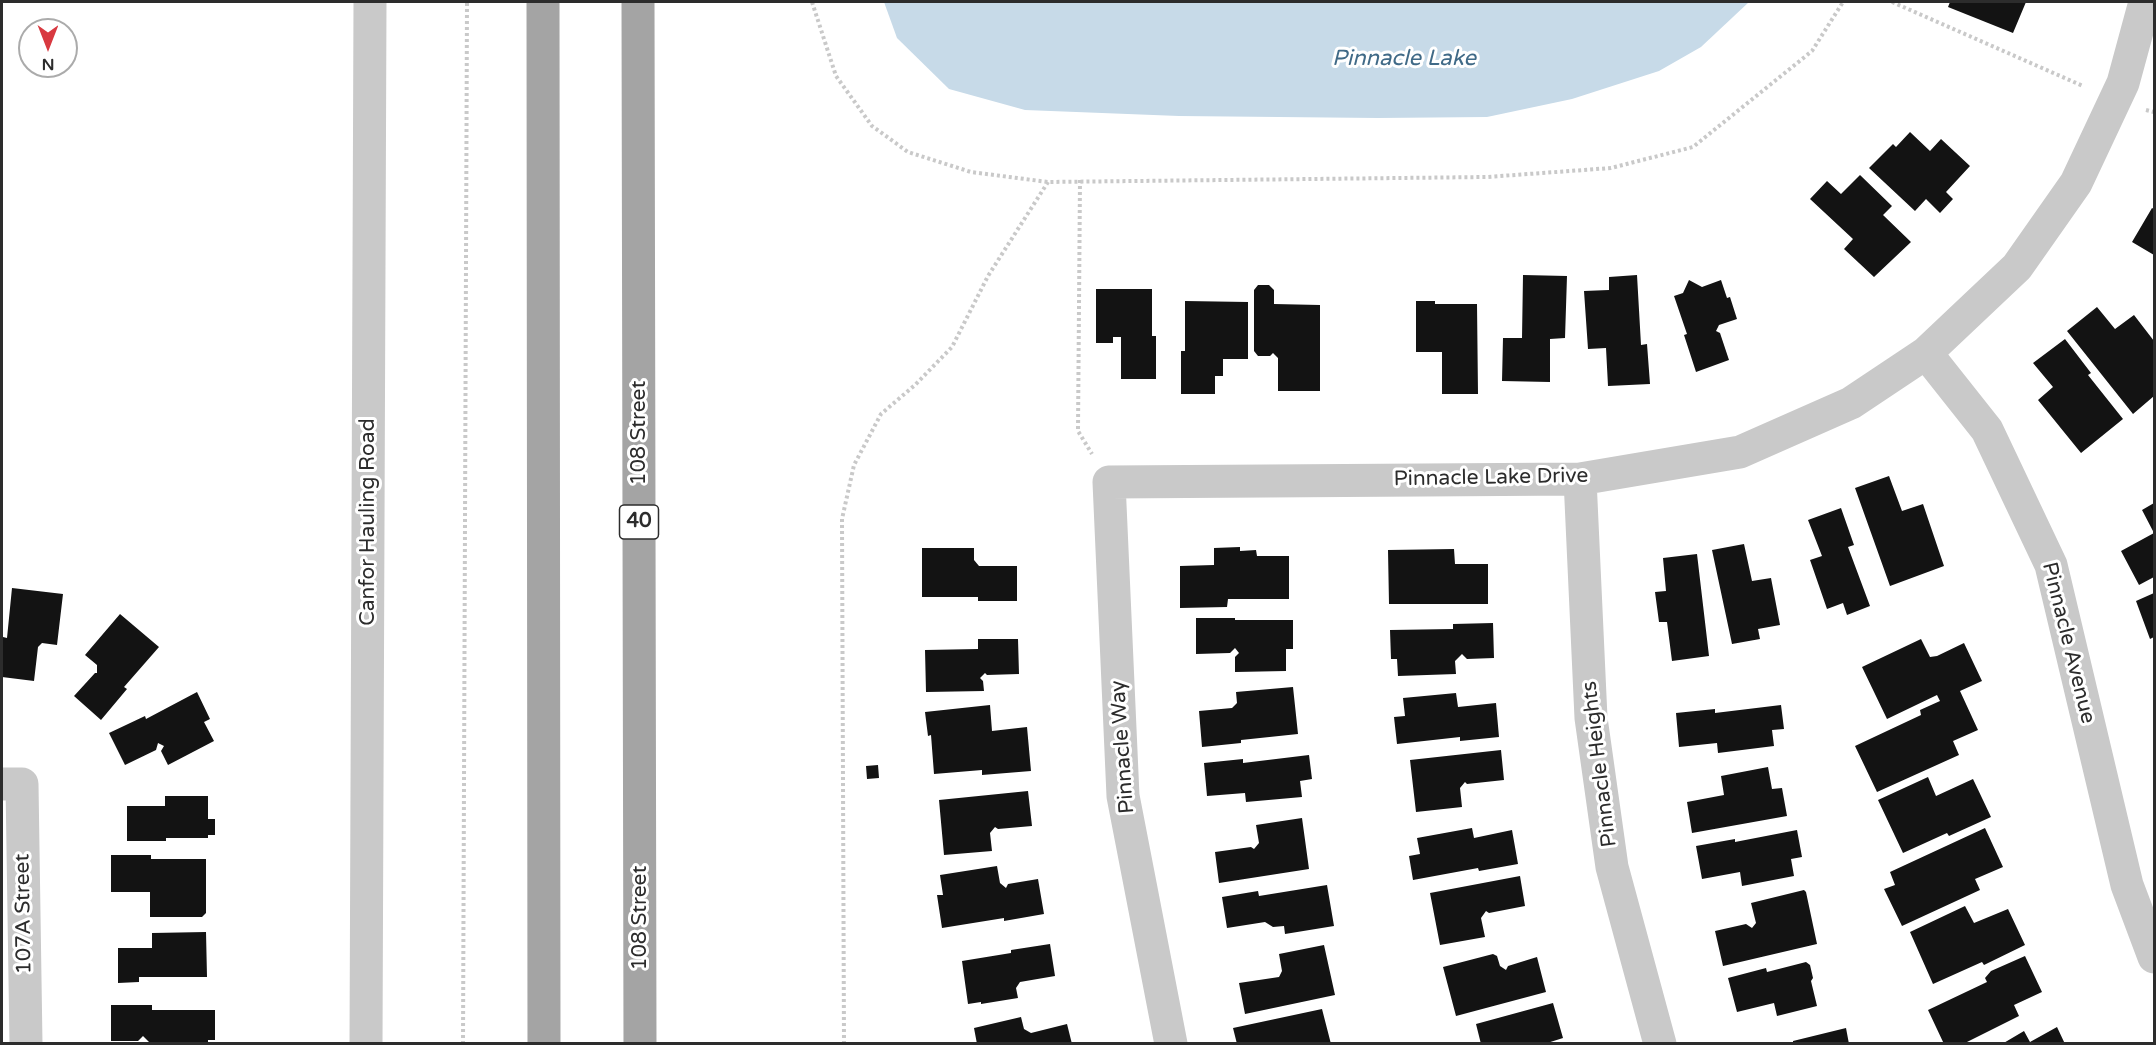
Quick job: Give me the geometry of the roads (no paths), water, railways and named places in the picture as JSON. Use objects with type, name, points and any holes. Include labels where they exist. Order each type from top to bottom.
[{"type":"main road","points":[[543,2],[544,1044]]},
{"type":"main road","name":"108 Street","points":[[638,2],[640,1044]]},
{"type":"street","name":"Canfor Hauling Road","points":[[366,1044],[370,2]]},
{"type":"street","name":"Pinnacle Lake Drive","points":[[1108,482],[1580,479],[1740,452],[1851,403],[1926,353],[2017,267],[2076,183],[2123,83],[2145,2]]},
{"type":"street","name":"Pinnacle Avenue","points":[[1926,353],[1987,430],[2050,565],[2127,885],[2154,957]]},
{"type":"street","name":"Pinnacle Heights","points":[[1580,479],[1591,717],[1612,867],[1660,1044]]},
{"type":"street","name":"Pinnacle Way","points":[[1108,482],[1123,796],[1171,1044]]},
{"type":"street","name":"107A Street","points":[[12,784],[18,1037]]},
{"type":"water","name":"Pinnacle Lake","points":[[884,2],[1749,2],[1701,47],[1659,71],[1572,99],[1487,117],[1378,118],[1179,116],[1025,110],[949,89],[897,38]]}]
